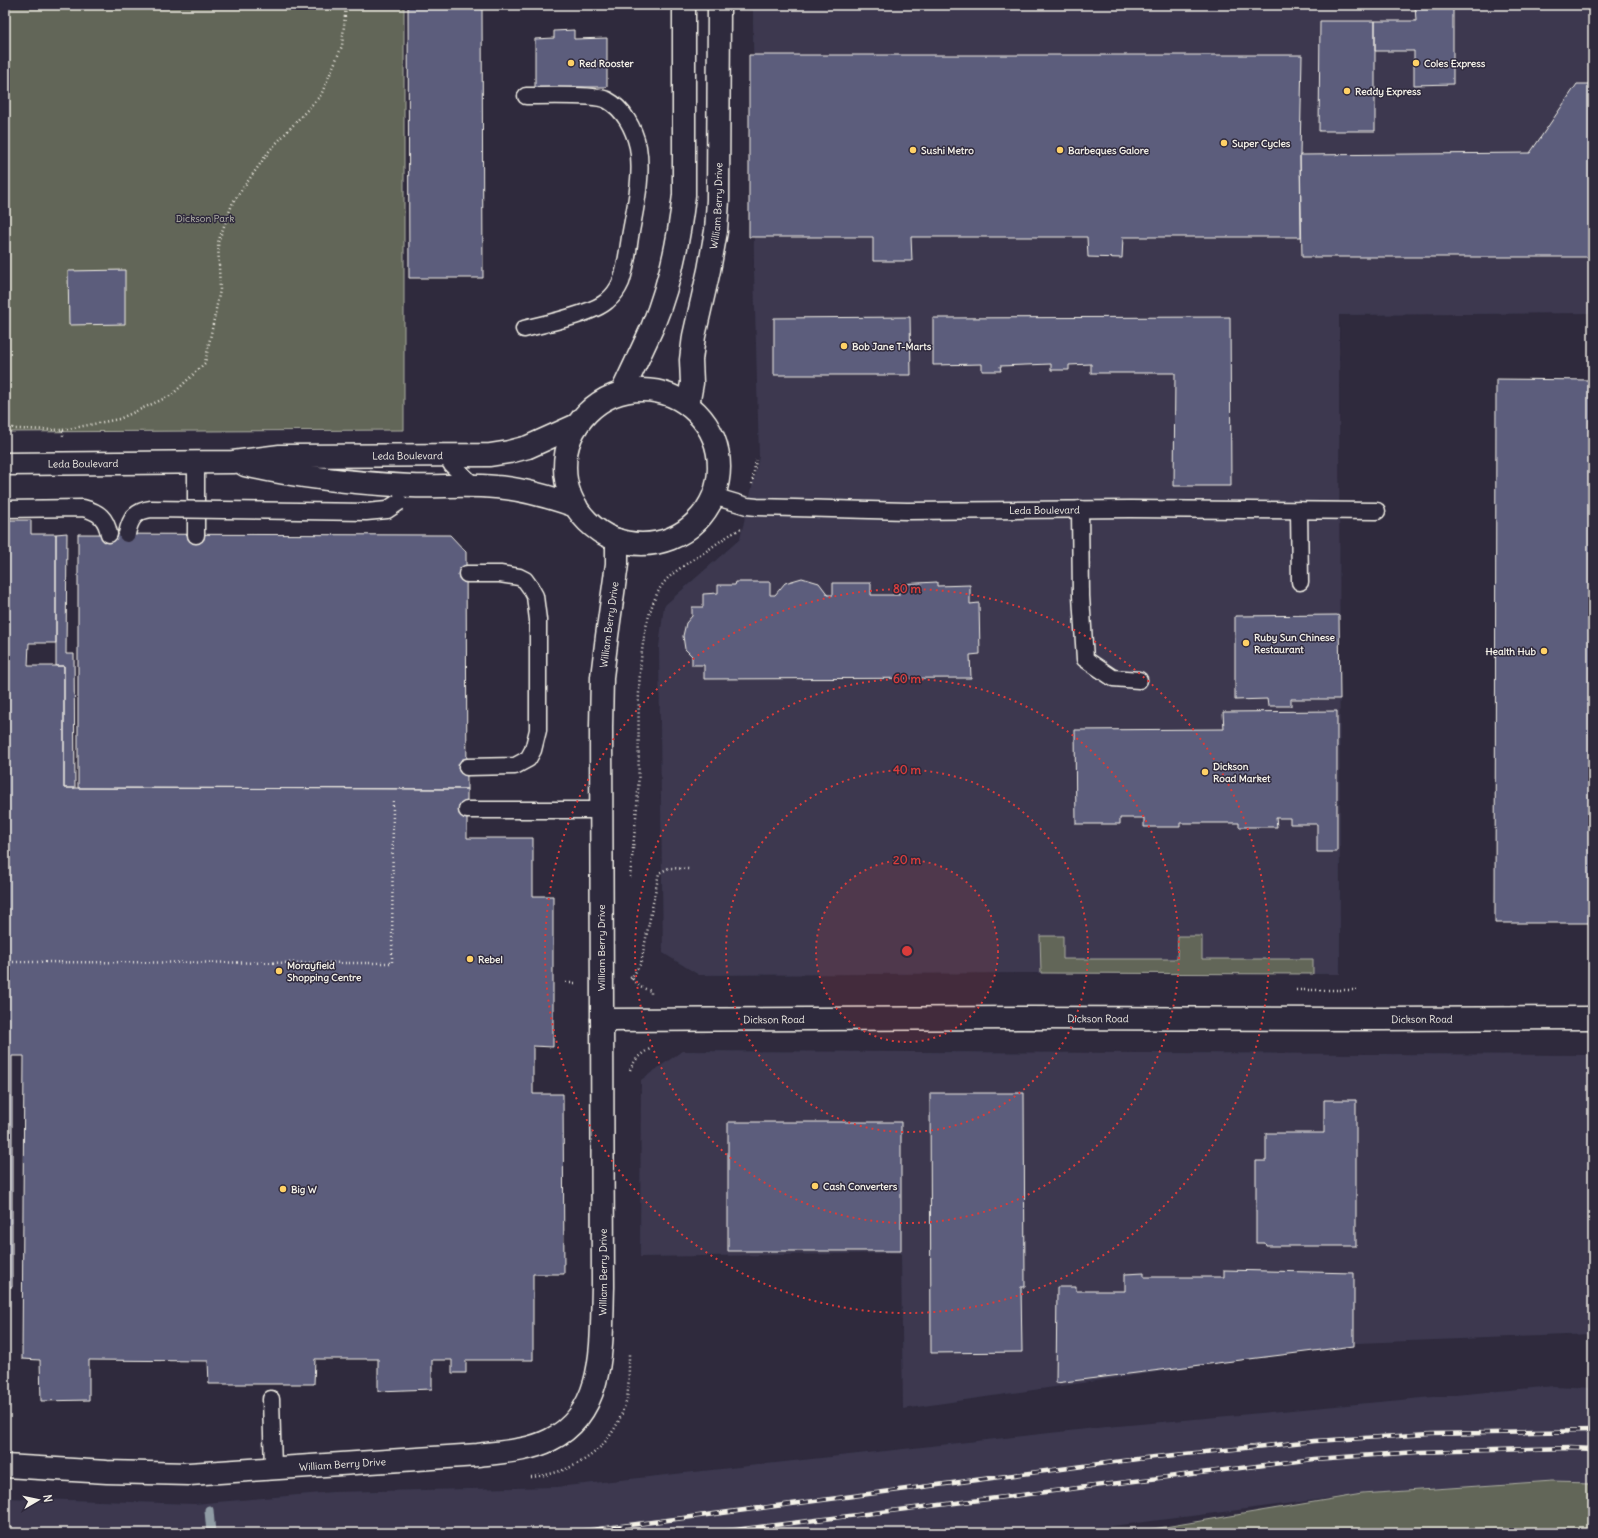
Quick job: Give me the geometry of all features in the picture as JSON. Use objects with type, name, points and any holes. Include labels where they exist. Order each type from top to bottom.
[{"type":"street","points":[[622,392],[652,328],[664,294],[681,220],[684,195],[684,5]]},
{"type":"street","name":"William Berry Drive","points":[[688,405],[692,383],[691,360],[694,336],[709,270],[717,223],[719,5]]},
{"type":"street","points":[[645,389],[668,393],[688,405],[706,423],[716,446],[719,471],[713,496],[701,516],[684,532],[663,541],[640,544],[617,540],[601,532],[587,520],[576,506],[568,486],[565,465],[568,444],[577,425],[589,411],[604,399],[622,392],[645,389]]},
{"type":"street","name":"Leda Boulevard","points":[[5,464],[233,462],[280,456],[490,455],[528,447],[577,425]]},
{"type":"street","name":"Leda Boulevard","points":[[233,462],[285,474],[406,494],[474,485],[537,493],[576,506]]},
{"type":"street","name":"William Berry Drive","points":[[5,1466],[150,1474],[189,1474],[478,1455],[517,1450],[550,1440],[566,1430],[578,1419],[587,1405],[593,1389],[599,1370],[601,1349],[603,1287],[600,810],[602,677],[617,564],[617,540]]},
{"type":"street","name":"Dickson Road","points":[[602,1020],[1593,1018]]},
{"type":"lane","points":[[524,329],[594,309],[606,303],[615,294],[621,281],[628,250],[640,170],[638,146],[630,124],[618,108],[606,99],[591,97],[526,96]]},
{"type":"lane","points":[[446,455],[452,465],[474,485]]},
{"type":"lane","points":[[196,462],[196,535]]},
{"type":"lane","points":[[127,534],[132,518],[138,513],[151,509],[366,512],[387,510],[406,494]]},
{"type":"lane","name":"Leda Boulevard","points":[[713,496],[747,506],[857,511],[1080,509],[1377,511]]},
{"type":"lane","points":[[5,509],[82,508],[90,510],[104,519],[108,525],[109,534]]},
{"type":"lane","points":[[1080,509],[1080,596],[1086,659],[1113,678],[1139,680]]},
{"type":"lane","points":[[1299,510],[1300,582]]},
{"type":"lane","points":[[467,574],[500,574],[519,577],[525,580],[535,596],[538,620],[538,730],[533,750],[528,758],[515,766],[467,767]]},
{"type":"lane","points":[[467,810],[600,810]]},
{"type":"lane","points":[[271,1399],[273,1469]]},
{"type":"path","points":[[62,430],[119,419],[166,397],[172,394],[205,363],[220,290],[218,242],[232,202],[270,150],[321,95],[342,46],[346,5]]},
{"type":"path","points":[[630,879],[638,792],[640,665],[648,619],[659,589],[678,569],[705,552],[726,536],[741,529],[756,460]]},
{"type":"path","points":[[5,962],[392,963],[393,800]]},
{"type":"path","points":[[566,983],[602,984],[626,982],[631,979],[641,963],[659,873],[669,868],[688,868]]},
{"type":"path","points":[[628,972],[631,979],[640,987],[650,991],[656,1047],[645,1051],[637,1057],[630,1070],[629,1077]]},
{"type":"path","points":[[528,1477],[558,1473],[572,1467],[586,1459],[601,1447],[610,1436],[619,1420],[626,1400],[630,1374],[629,1352]]},
{"type":"shaded area","points":[[753,5],[1593,5],[1593,313],[1339,315],[1340,974],[1024,973],[699,975],[663,953],[659,647],[664,606],[740,539],[759,457],[754,270]]},
{"type":"shaded area","points":[[682,1051],[1593,1055],[1593,1334],[1357,1343],[903,1409],[901,1253],[640,1257],[641,1080]]},
{"type":"shaded area","points":[[1554,1386],[1593,1388],[1593,1491],[1552,1481],[1362,1494],[1058,1533],[5,1533],[5,1498],[194,1504],[333,1492],[557,1487],[1096,1428]]},
{"type":"green space","name":"Dickson Park","points":[[5,5],[404,5],[404,430],[5,432]]},
{"type":"green space","points":[[1040,936],[1063,936],[1063,959],[1177,959],[1178,936],[1202,936],[1202,959],[1313,959],[1313,974],[1041,973]]},
{"type":"green space","points":[[1552,1481],[1593,1482],[1593,1533],[1129,1533],[1362,1494]]},
{"type":"building","points":[[408,5],[482,5],[483,278],[409,278]]},
{"type":"building","points":[[1415,5],[1453,5],[1453,84],[1414,85],[1414,51],[1375,51],[1375,21],[1416,21]]},
{"type":"building","name":"Reddy Express","points":[[1320,21],[1375,21],[1375,131],[1319,131]]},
{"type":"building","name":"Red Rooster","points":[[574,30],[574,39],[607,38],[607,87],[573,87],[573,102],[558,103],[558,87],[535,88],[535,39],[554,38],[554,31]]},
{"type":"building","points":[[749,55],[1302,55],[1300,155],[1301,237],[1123,237],[1122,258],[1088,257],[1087,237],[911,237],[912,261],[873,261],[873,237],[749,237]]},
{"type":"building","points":[[1577,84],[1593,84],[1593,257],[1302,257],[1300,155],[1530,153]]},
{"type":"building","points":[[125,270],[125,324],[69,325],[68,271]]},
{"type":"building","points":[[910,317],[911,375],[774,375],[774,318]]},
{"type":"building","points":[[1230,317],[1231,486],[1174,486],[1175,373],[1091,373],[1091,364],[1069,365],[1069,370],[1051,370],[1051,364],[1000,366],[1001,371],[982,371],[982,364],[933,365],[933,318]]},
{"type":"building","name":"Health Hub","points":[[1496,379],[1593,380],[1593,923],[1495,923]]},
{"type":"building","name":"Morayfield Shopping Centre","points":[[5,520],[31,520],[31,534],[56,534],[56,643],[29,643],[28,666],[64,666],[64,788],[467,789],[467,838],[533,838],[533,896],[553,896],[553,1047],[533,1046],[533,1094],[563,1094],[564,1274],[533,1274],[533,1360],[466,1360],[466,1373],[452,1373],[452,1360],[432,1360],[432,1389],[378,1391],[378,1359],[315,1359],[314,1384],[209,1384],[208,1361],[89,1360],[89,1400],[41,1401],[40,1360],[22,1359],[24,1056],[12,1056],[12,1287],[5,1287]]},
{"type":"building","points":[[67,533],[66,654],[74,654],[75,788],[64,788],[64,666],[56,666],[56,534]]},
{"type":"building","points":[[78,534],[450,535],[466,552],[467,789],[78,788]]},
{"type":"building","points":[[802,578],[819,583],[828,595],[833,595],[833,583],[871,583],[871,595],[899,595],[898,584],[937,582],[937,586],[970,585],[970,604],[979,603],[980,654],[970,655],[971,678],[704,679],[704,665],[692,665],[692,656],[685,649],[683,636],[686,623],[692,616],[692,607],[703,607],[703,594],[718,593],[718,585],[735,585],[736,582],[770,582],[770,595],[775,595],[785,583]]},
{"type":"building","points":[[1235,616],[1339,616],[1340,699],[1291,699],[1291,706],[1268,706],[1267,699],[1235,700]]},
{"type":"building","points":[[1337,711],[1337,852],[1317,852],[1317,824],[1290,824],[1290,818],[1276,818],[1277,827],[1239,827],[1239,823],[1180,823],[1180,827],[1144,827],[1144,818],[1120,818],[1120,824],[1076,824],[1075,730],[1224,729],[1223,712]]},
{"type":"building","points":[[930,1093],[1024,1093],[1025,1287],[1021,1287],[1022,1352],[931,1353]]},
{"type":"building","points":[[1324,1100],[1356,1100],[1356,1246],[1266,1246],[1265,1243],[1256,1243],[1256,1161],[1266,1161],[1266,1133],[1324,1133]]},
{"type":"building","name":"Cash Converters","points":[[728,1122],[901,1122],[901,1251],[728,1251]]},
{"type":"building","points":[[1224,1270],[1354,1273],[1354,1346],[1056,1383],[1057,1287],[1076,1287],[1076,1291],[1125,1291],[1125,1274],[1144,1273],[1144,1277],[1224,1277]]},
{"type":"waterway","points":[[209,1510],[211,1533]]},
{"type":"railway","points":[[568,1533],[1145,1458],[1314,1441],[1431,1434],[1593,1431]]},
{"type":"railway","points":[[711,1533],[1314,1459],[1418,1452],[1571,1448],[1593,1449]]},
{"type":"place","name":"Red Rooster","points":[[571,63]]},
{"type":"place","name":"Coles Express","points":[[1416,63]]},
{"type":"place","name":"Reddy Express","points":[[1347,91]]},
{"type":"place","name":"Super Cycles","points":[[1224,143]]},
{"type":"place","name":"Sushi Metro","points":[[913,150]]},
{"type":"place","name":"Barbeques Galore","points":[[1060,150]]},
{"type":"place","name":"Bob Jane T-Marts","points":[[844,346]]},
{"type":"place","name":"Ruby Sun Chinese Restaurant","points":[[1246,643]]},
{"type":"place","name":"Health Hub","points":[[1544,651]]},
{"type":"place","name":"Dickson Road Market","points":[[1205,772]]},
{"type":"place","name":"Rebel","points":[[470,959]]},
{"type":"place","name":"Morayfield Shopping Centre","points":[[279,971]]},
{"type":"place","name":"Cash Converters","points":[[815,1186]]},
{"type":"place","name":"Big W","points":[[283,1189]]}]
